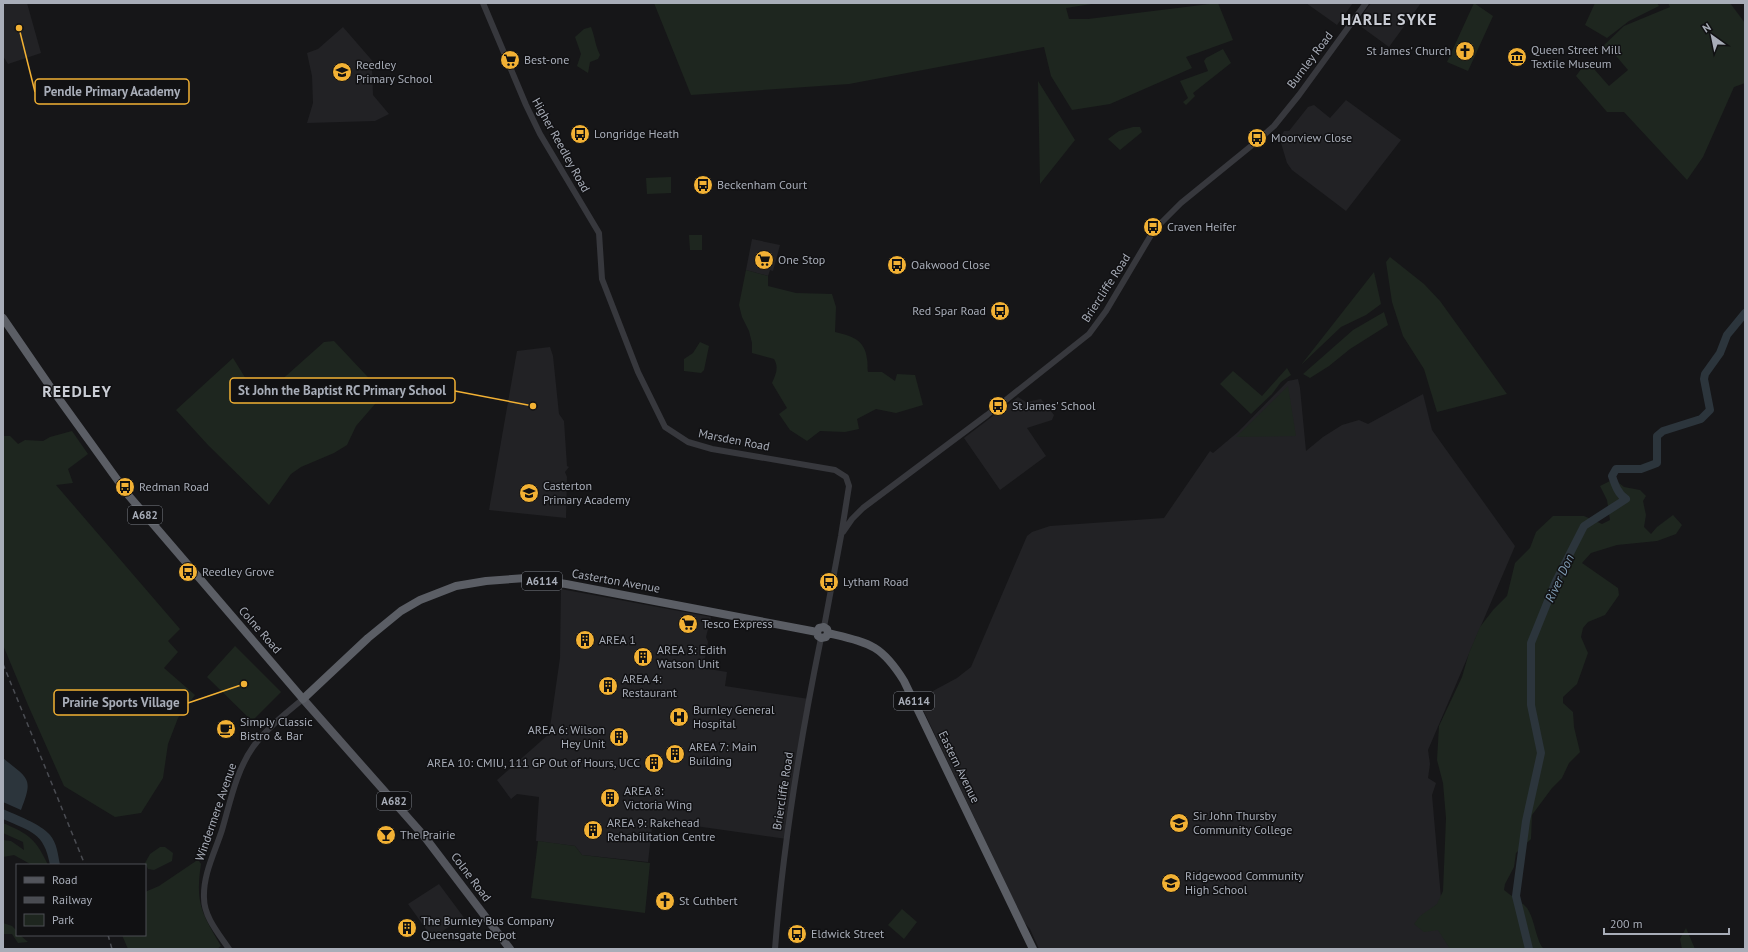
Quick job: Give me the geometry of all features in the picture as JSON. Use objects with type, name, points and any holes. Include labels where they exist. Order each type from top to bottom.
[{"type":"highway","name":"Colne Road","points":[[3,318],[129,496],[162,537],[240,624],[303,699]]},
{"type":"highway","name":"Casterton Avenue","points":[[303,699],[353,651],[401,611],[420,600],[456,586],[486,581],[526,578],[823,632]]},
{"type":"highway","name":"Eastern Avenue","points":[[823,632],[864,642],[881,651],[895,666],[907,687],[1033,949]]},
{"type":"main road","name":"Colne Road","points":[[303,699],[424,836],[510,949]]},
{"type":"street","name":"Higher Reedley Road","points":[[484,3],[526,106],[540,134],[599,233],[602,279],[609,299]]},
{"type":"street","name":"Burnley Road","points":[[1285,110],[1314,74],[1366,3]]},
{"type":"street","name":"Briercliffe Road","points":[[842,533],[852,519],[863,508],[1089,334],[1106,311],[1154,230],[1181,203],[1274,126],[1285,110]]},
{"type":"street","name":"Marsden Road","points":[[609,299],[638,372],[665,427],[688,442],[712,449],[835,470],[844,476]]},
{"type":"street","name":"Briercliffe Road","points":[[775,949],[781,880],[803,731],[842,533],[849,486],[848,481],[844,476]]},
{"type":"street","points":[[844,513],[852,519]]},
{"type":"street","name":"Windermere Avenue","points":[[229,949],[211,922],[204,899],[206,876],[242,767],[252,749],[275,722],[303,699]]},
{"type":"shaded area","points":[[3,3],[27,3],[41,53],[8,64],[3,56]]},
{"type":"shaded area","points":[[1306,3],[1353,3],[1337,25]]},
{"type":"shaded area","points":[[1371,3],[1421,3],[1389,47],[1356,23]]},
{"type":"shaded area","name":"Reedley Primary School","points":[[343,27],[376,65],[372,69],[373,95],[389,114],[375,121],[307,123],[313,103],[312,76],[307,53],[318,49]]},
{"type":"shaded area","points":[[1346,100],[1401,140],[1346,211],[1292,170],[1287,163],[1281,143],[1284,131],[1289,131],[1308,107],[1314,105],[1330,118]]},
{"type":"shaded area","points":[[752,239],[780,245],[773,271],[770,270],[768,276],[746,270]]},
{"type":"shaded area","points":[[550,347],[553,356],[559,414],[564,421],[567,466],[569,467],[565,472],[567,477],[566,518],[489,510],[517,351]]},
{"type":"shaded area","points":[[1298,379],[1306,451],[1323,437],[1342,425],[1359,420],[1368,424],[1423,394],[1432,430],[1515,546],[1428,750],[1430,764],[1428,778],[1436,783],[1432,795],[1443,921],[1460,949],[1039,949],[1030,929],[1024,922],[918,699],[957,678],[971,667],[1027,536],[1032,532],[1050,526],[1164,518],[1210,451],[1213,453],[1238,432],[1288,381]]},
{"type":"shaded area","points":[[1018,397],[1026,402],[1041,399],[1054,415],[1052,420],[1027,428],[1046,456],[1000,490],[964,438]]},
{"type":"shaded area","name":"Burnley General Hospital","points":[[561,589],[711,617],[706,637],[708,642],[703,668],[727,672],[725,686],[809,699],[787,839],[653,820],[648,862],[582,855],[575,846],[536,841],[539,797],[517,794],[511,799],[497,780],[549,734],[560,658]]},
{"type":"shaded area","points":[[3,758],[23,775],[28,785],[21,810],[3,802]]},
{"type":"shaded area","points":[[3,809],[41,827],[50,835],[54,842],[60,864],[50,864],[44,846],[35,834],[3,819]]},
{"type":"shaded area","points":[[439,884],[465,919],[457,926],[454,923],[440,933],[438,931],[431,936],[408,904]]},
{"type":"green space","points":[[654,3],[1098,3],[1066,8],[1069,19],[1088,19],[1218,3],[1233,40],[1186,57],[1192,68],[1110,104],[1072,110],[1051,76],[1044,47],[849,84],[691,95]]},
{"type":"green space","points":[[1474,3],[1493,16],[1468,71],[1447,62]]},
{"type":"green space","points":[[1595,3],[1657,3],[1659,6],[1629,21],[1607,38],[1585,25]]},
{"type":"green space","points":[[1668,3],[1730,3],[1745,23],[1745,83],[1734,87],[1703,157],[1687,180],[1624,112],[1607,112],[1576,76],[1587,61],[1609,86],[1628,70],[1611,50],[1602,47],[1624,26],[1670,7]]},
{"type":"green space","points":[[591,27],[600,55],[598,59],[590,62],[588,73],[577,66],[581,54],[575,37],[584,29]]},
{"type":"green space","points":[[1223,49],[1231,63],[1193,93],[1195,96],[1186,105],[1183,102],[1188,98],[1180,81],[1208,71],[1204,61],[1206,58]]},
{"type":"green space","points":[[1038,81],[1075,140],[1040,184]]},
{"type":"green space","points":[[1133,127],[1140,127],[1142,132],[1120,150],[1108,139],[1119,131]]},
{"type":"green space","points":[[671,177],[671,193],[647,194],[646,178]]},
{"type":"green space","points":[[689,235],[702,235],[702,250],[690,250]]},
{"type":"green space","points":[[1390,257],[1424,284],[1440,301],[1507,394],[1437,412],[1424,369],[1403,336],[1392,302],[1386,262]]},
{"type":"green space","points":[[746,270],[768,276],[768,286],[796,293],[832,294],[836,307],[835,332],[852,337],[860,343],[866,352],[868,372],[882,372],[895,381],[897,374],[915,375],[923,405],[896,413],[876,409],[857,419],[859,429],[845,432],[820,431],[807,441],[790,430],[779,414],[787,408],[772,383],[775,377],[776,362],[774,359],[752,353],[752,343],[749,331],[742,317],[739,305]]},
{"type":"green space","points":[[1374,272],[1381,304],[1366,315],[1341,327],[1301,365]]},
{"type":"green space","points":[[1384,312],[1388,325],[1350,349],[1329,366],[1310,378],[1303,374],[1353,330]]},
{"type":"green space","points":[[334,341],[381,391],[375,404],[356,426],[347,445],[334,453],[301,467],[291,474],[269,505],[208,445],[176,410],[233,358],[259,400],[324,342]]},
{"type":"green space","points":[[700,342],[709,346],[704,370],[701,373],[684,371],[684,359],[693,353]]},
{"type":"green space","points":[[1287,368],[1291,375],[1281,382],[1272,394],[1251,414],[1220,384],[1233,371],[1262,396]]},
{"type":"green space","points":[[1288,386],[1296,436],[1236,437]]},
{"type":"green space","points":[[72,431],[88,454],[68,469],[73,483],[56,485],[180,629],[168,641],[178,652],[164,668],[195,695],[178,718],[168,744],[163,778],[141,813],[115,817],[64,786],[3,645],[3,436],[10,436],[18,444],[25,440],[43,441],[50,437]]},
{"type":"green space","points":[[1614,479],[1624,487],[1640,490],[1646,496],[1643,501],[1646,515],[1644,527],[1651,534],[1657,527],[1673,515],[1682,525],[1676,534],[1657,541],[1617,545],[1591,553],[1582,563],[1618,588],[1619,595],[1605,615],[1588,622],[1583,628],[1581,637],[1588,653],[1577,684],[1563,697],[1563,703],[1573,712],[1574,727],[1580,752],[1569,763],[1562,778],[1552,788],[1532,815],[1531,839],[1516,853],[1514,867],[1505,884],[1504,890],[1527,908],[1532,918],[1541,946],[1544,949],[1450,949],[1438,930],[1424,932],[1414,924],[1420,916],[1437,904],[1443,891],[1446,818],[1443,783],[1437,760],[1439,726],[1462,677],[1469,653],[1480,627],[1493,610],[1507,596],[1515,563],[1530,548],[1536,532],[1553,516],[1584,516],[1602,524],[1610,520],[1607,500],[1600,486]]},
{"type":"green space","points":[[235,646],[281,692],[252,721],[207,677]]},
{"type":"green space","points":[[3,823],[26,834],[40,849],[48,864],[30,864],[14,855],[3,857],[3,840],[11,841],[24,850],[23,842],[3,833]]},
{"type":"green space","points":[[538,841],[575,846],[582,855],[650,863],[645,913],[531,898]]},
{"type":"green space","points":[[160,847],[165,847],[173,853],[172,861],[154,870],[148,869],[145,863],[150,854]]},
{"type":"green space","points":[[196,861],[199,861],[201,864],[199,889],[202,908],[209,925],[221,946],[217,949],[128,949],[122,936],[146,936],[146,892],[159,886]]},
{"type":"green space","points":[[902,909],[917,922],[904,939],[888,925]]},
{"type":"green space","points":[[3,923],[12,926],[16,930],[16,936],[21,936],[28,942],[18,943],[12,934],[3,934]]},
{"type":"green space","points":[[1686,928],[1695,949],[1682,949],[1680,939]]},
{"type":"waterway","name":"River Don","points":[[1529,949],[1516,896],[1526,821],[1541,753],[1531,705],[1531,643],[1556,581],[1584,526],[1626,499],[1619,492],[1612,476],[1616,469],[1641,469],[1657,463],[1657,436],[1663,431],[1701,419],[1710,410],[1704,379],[1705,374],[1720,353],[1727,335],[1745,313]]},
{"type":"railway","points":[[3,664],[85,864]]},
{"type":"railway","points":[[108,936],[112,949]]},
{"type":"place","name":"Pendle Primary Academy","points":[[19,28]]},
{"type":"place","name":"St James' Church","points":[[1465,51]]},
{"type":"place","name":"Queen Street Mill Textile Museum","points":[[1517,57]]},
{"type":"place","name":"Best-one","points":[[510,60]]},
{"type":"place","name":"Reedley Primary School","points":[[342,72]]},
{"type":"place","name":"Longridge Heath","points":[[580,134]]},
{"type":"place","name":"Moorview Close","points":[[1257,138]]},
{"type":"place","name":"Beckenham Court","points":[[703,185]]},
{"type":"place","name":"Craven Heifer","points":[[1153,227]]},
{"type":"place","name":"One Stop","points":[[764,260]]},
{"type":"place","name":"Oakwood Close","points":[[897,265]]},
{"type":"place","name":"Red Spar Road","points":[[1000,311]]},
{"type":"place","name":"St John the Baptist RC Primary School","points":[[533,406]]},
{"type":"place","name":"St James' School","points":[[998,406]]},
{"type":"place","name":"Redman Road","points":[[125,487]]},
{"type":"place","name":"Casterton Primary Academy","points":[[529,493]]},
{"type":"place","name":"Reedley Grove","points":[[188,572]]},
{"type":"place","name":"Lytham Road","points":[[829,582]]},
{"type":"place","name":"Tesco Express","points":[[688,624]]},
{"type":"place","name":"AREA 1","points":[[585,640]]},
{"type":"place","name":"AREA 3: Edith Watson Unit","points":[[643,657]]},
{"type":"place","name":"Prairie Sports Village","points":[[244,684]]},
{"type":"place","name":"AREA 4: Restaurant","points":[[608,686]]},
{"type":"place","name":"Burnley General Hospital","points":[[679,717]]},
{"type":"place","name":"Simply Classic Bistro & Bar","points":[[226,729]]},
{"type":"place","name":"AREA 6: Wilson Hey Unit","points":[[619,737]]},
{"type":"place","name":"AREA 7: Main Building","points":[[675,754]]},
{"type":"place","name":"AREA 10: CMIU, 111 GP Out of Hours, UCC","points":[[654,763]]},
{"type":"place","name":"AREA 8: Victoria Wing","points":[[610,798]]},
{"type":"place","name":"Sir John Thursby Community College","points":[[1179,823]]},
{"type":"place","name":"AREA 9: Rakehead Rehabilitation Centre","points":[[593,830]]},
{"type":"place","name":"The Prairie","points":[[386,835]]},
{"type":"place","name":"Ridgewood Community High School","points":[[1171,883]]},
{"type":"place","name":"St Cuthbert","points":[[665,901]]},
{"type":"place","name":"The Burnley Bus Company Queensgate Depot","points":[[407,928]]},
{"type":"place","name":"Eldwick Street","points":[[797,934]]},
{"type":"district","name":"HARLE SYKE","points":[[1389,19]]},
{"type":"district","name":"REEDLEY","points":[[77,391]]}]
